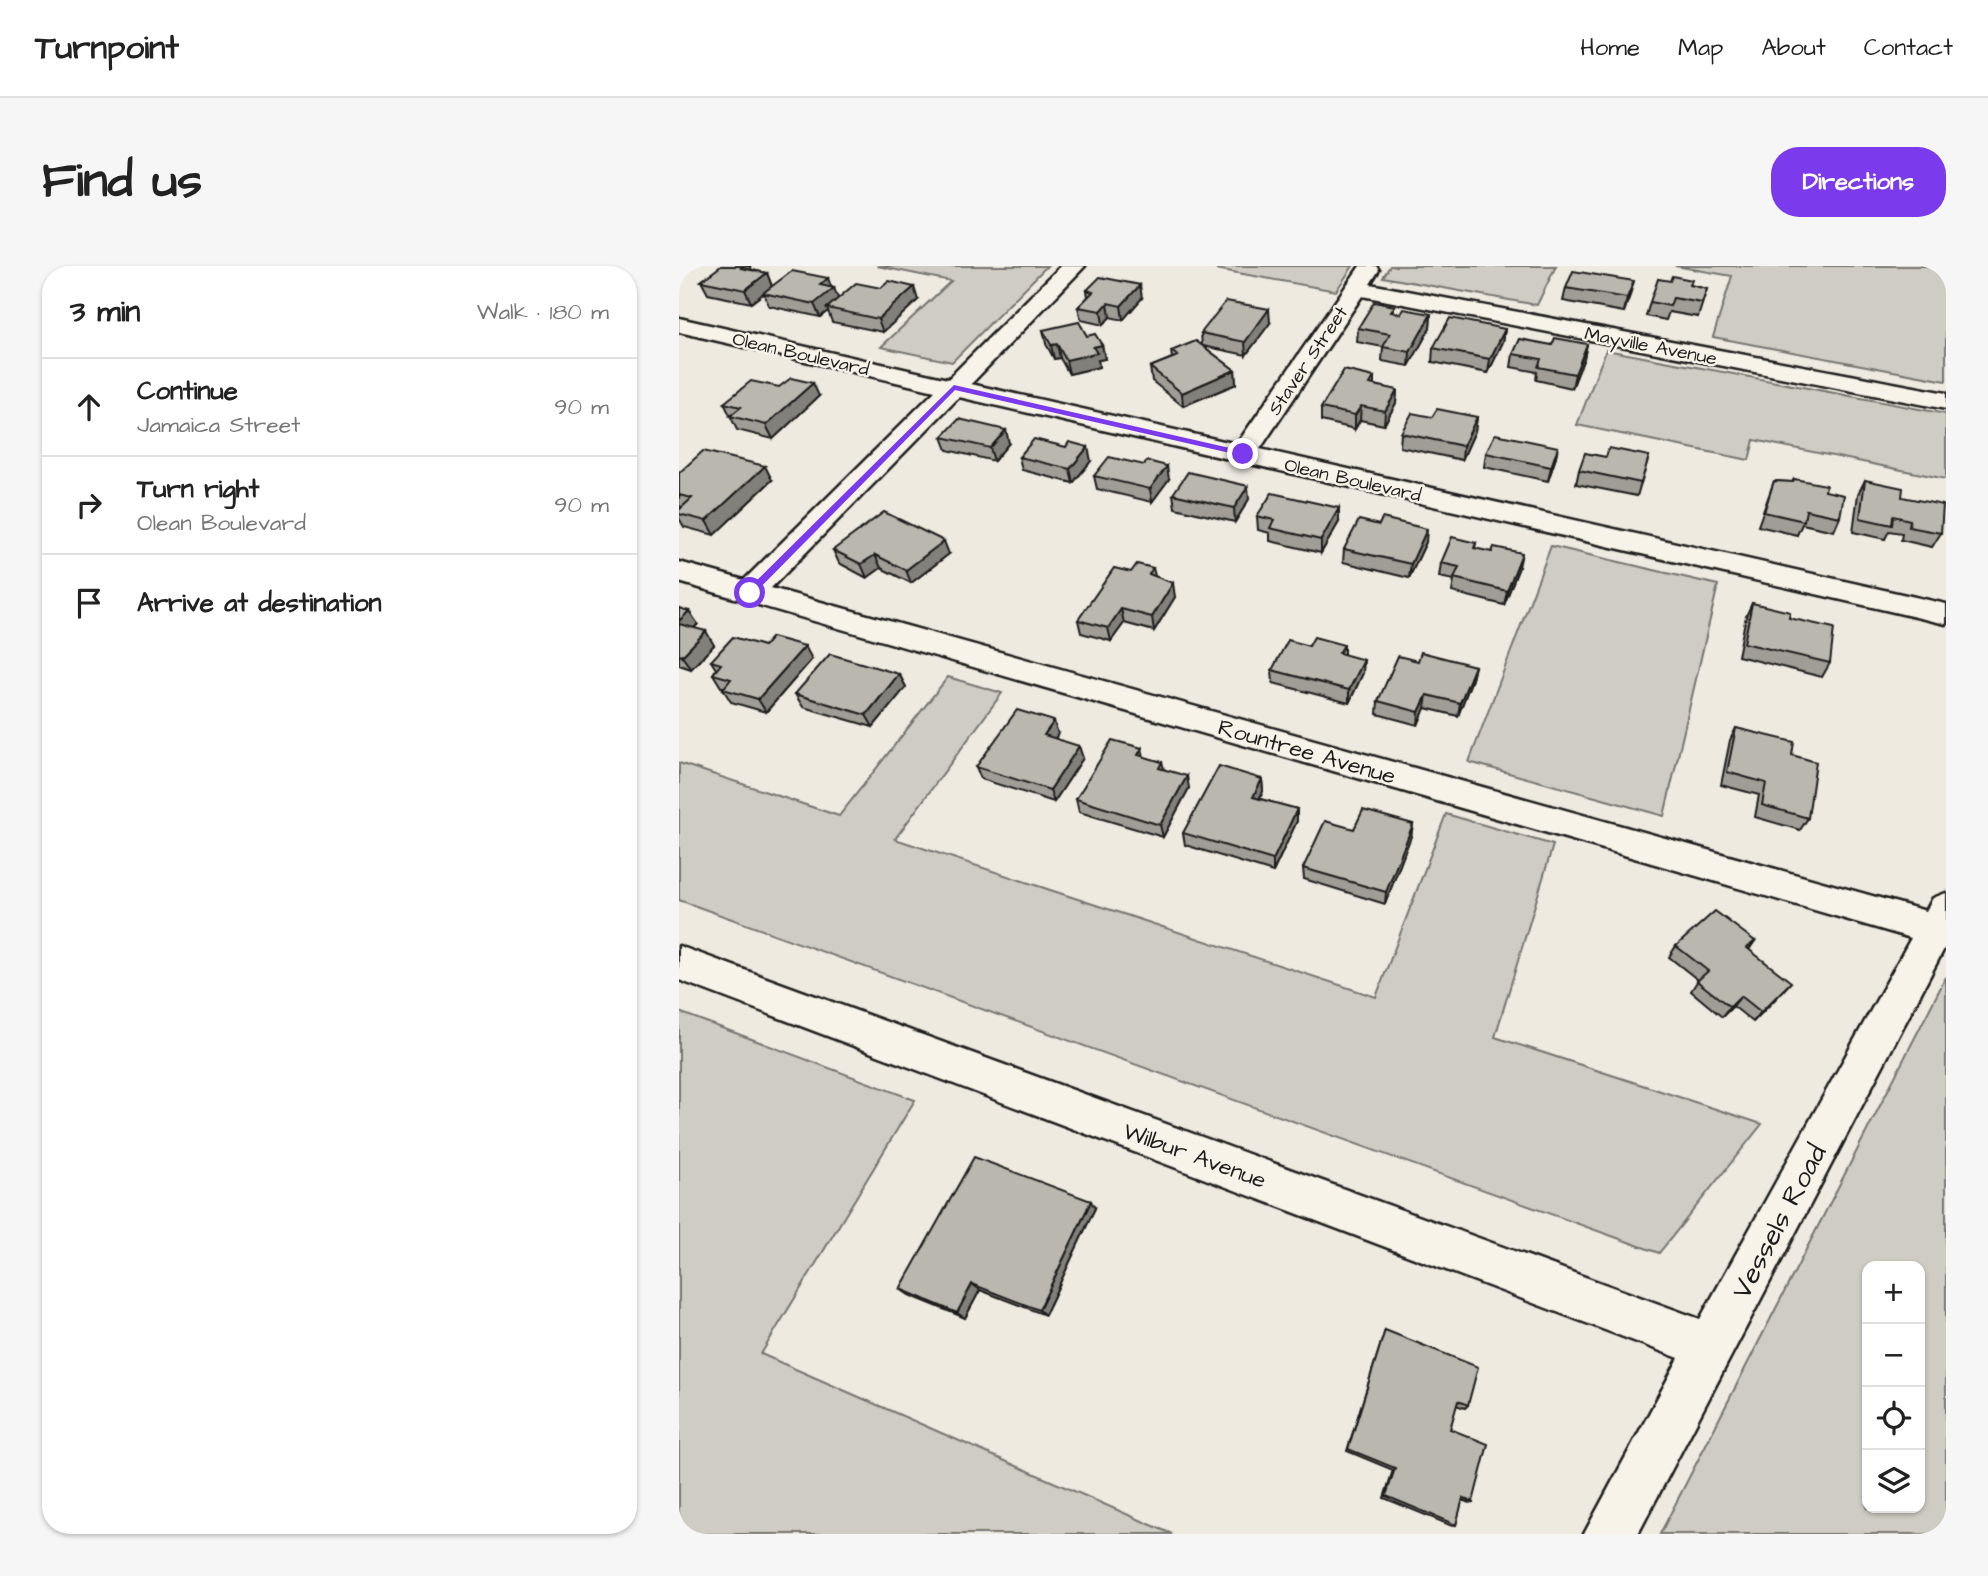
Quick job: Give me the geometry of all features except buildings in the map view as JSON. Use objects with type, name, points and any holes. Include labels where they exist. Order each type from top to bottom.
[{"type":"street","points":[[750,593],[1075,266]]},
{"type":"street","name":"Staver Street","points":[[1243,454],[1371,266]]},
{"type":"street","name":"Mayville Avenue","points":[[1355,288],[1946,401]]},
{"type":"street","name":"Olean Boulevard","points":[[679,325],[1946,614]]},
{"type":"street","name":"Rountree Avenue","points":[[679,572],[1940,919]]},
{"type":"street","name":"Vessels Road","points":[[1610,1534],[1940,919]]},
{"type":"street","name":"Wilbur Avenue","points":[[679,963],[1711,1347]]},
{"type":"shaded area","points":[[877,266],[1047,266],[952,362],[881,347],[951,281]]},
{"type":"shaded area","points":[[1218,266],[1353,266],[1336,291],[1216,269]]},
{"type":"shaded area","points":[[1390,266],[1556,266],[1537,305],[1383,277]]},
{"type":"shaded area","points":[[1675,266],[1946,266],[1946,381],[1713,337],[1732,276]]},
{"type":"shaded area","points":[[1606,350],[1946,414],[1946,479],[1754,440],[1749,460],[1577,425]]},
{"type":"shaded area","points":[[1551,546],[1718,585],[1664,816],[1469,762]]},
{"type":"shaded area","points":[[948,677],[1002,693],[895,839],[1376,997],[1446,814],[1553,845],[1495,1037],[1762,1124],[1659,1253],[679,900],[679,763],[839,816]]},
{"type":"shaded area","points":[[1946,977],[1946,1534],[1660,1534]]},
{"type":"shaded area","points":[[679,1012],[915,1100],[761,1354],[1172,1534],[679,1534]]},
{"type":"route","points":[[750,593],[954,388],[1243,454]]}]
